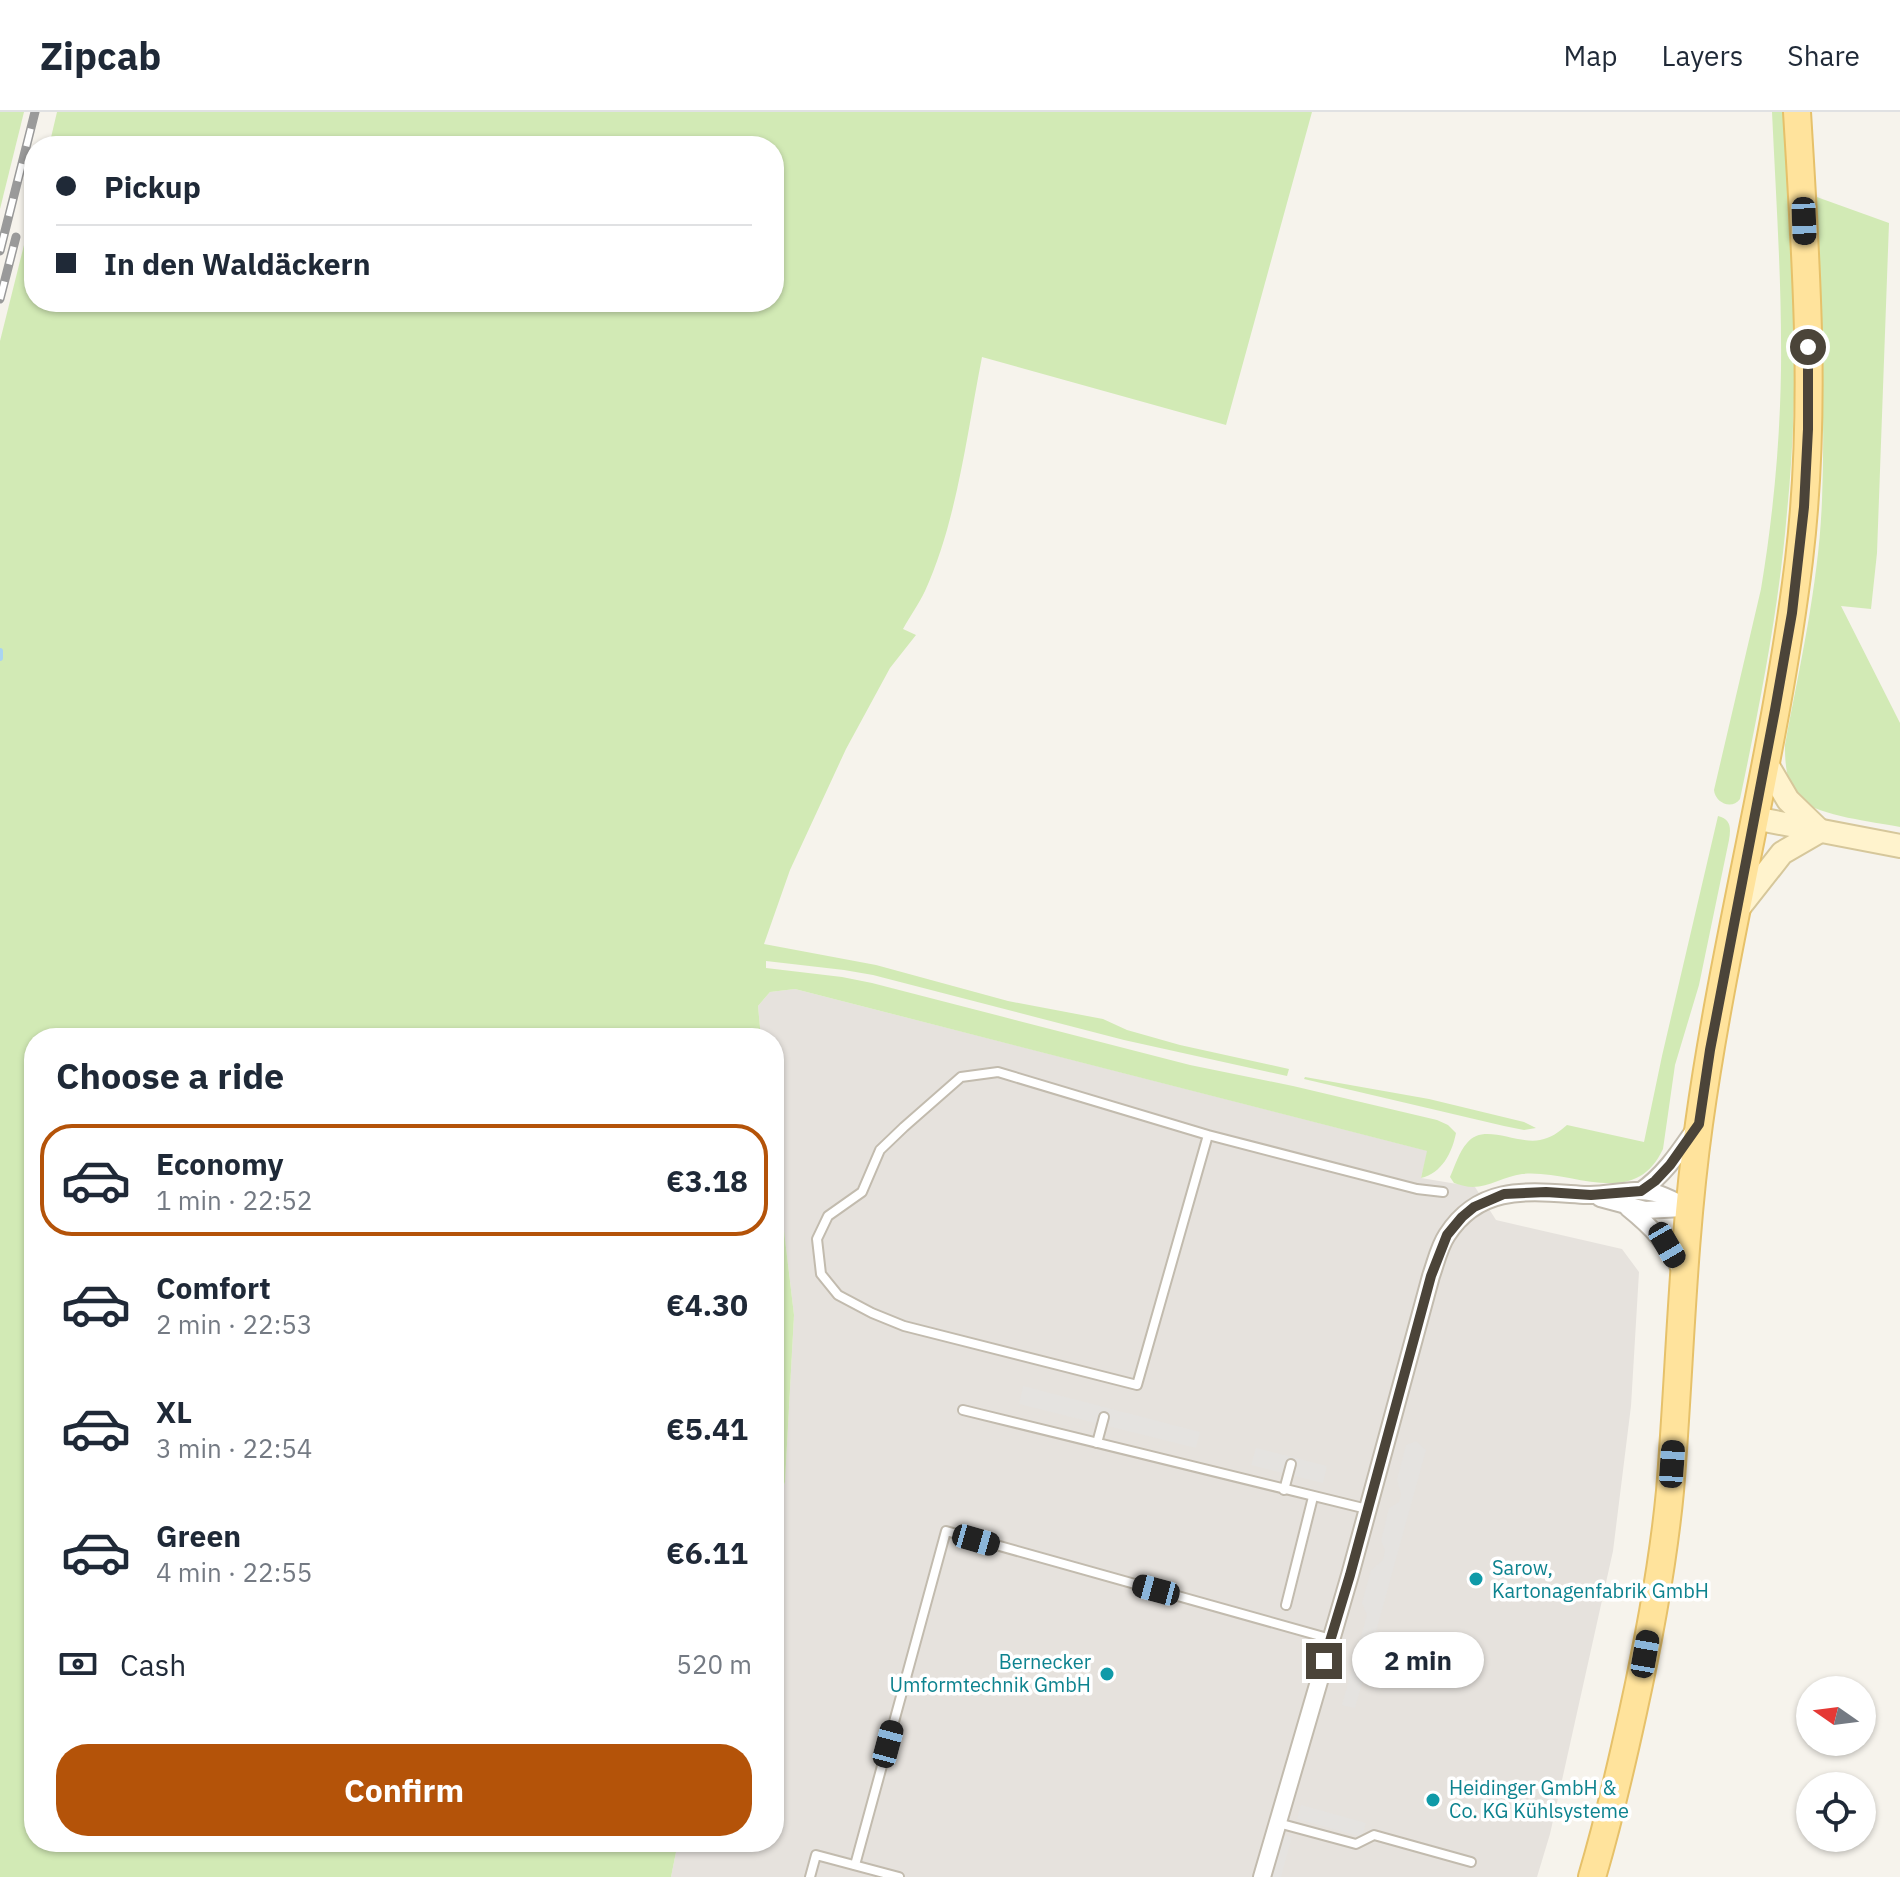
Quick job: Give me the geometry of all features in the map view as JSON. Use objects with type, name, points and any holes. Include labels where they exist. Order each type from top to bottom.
[{"type":"main road","points":[[1592,1877],[1641,1676],[1663,1547],[1670,1493],[1683,1274],[1699,1124],[1800,557],[1808,429],[1808,347],[1797,112]]},
{"type":"street","points":[[1765,761],[1788,800],[1820,831]]},
{"type":"street","points":[[1754,818],[1900,846]]},
{"type":"street","points":[[1736,911],[1782,853],[1820,831]]},
{"type":"street","points":[[1641,1191],[1670,1165],[1699,1124]]},
{"type":"street","points":[[1262,1877],[1431,1276],[1447,1235],[1474,1207],[1504,1194],[1591,1195],[1641,1191],[1656,1193],[1689,1208]]},
{"type":"street","points":[[1591,1195],[1645,1210],[1689,1208]]},
{"type":"street","points":[[1627,1207],[1667,1245],[1683,1274]]},
{"type":"lane","points":[[1208,1135],[1137,1385],[904,1326],[838,1295],[821,1274],[817,1239],[828,1216],[862,1192],[880,1150],[961,1077],[998,1072],[1208,1135],[1417,1189],[1443,1192]]},
{"type":"lane","points":[[963,1410],[1367,1509]]},
{"type":"lane","points":[[1097,1443],[1104,1417]]},
{"type":"lane","points":[[1284,1490],[1291,1464]]},
{"type":"lane","points":[[1286,1605],[1313,1497]]},
{"type":"lane","points":[[855,1865],[946,1531],[1331,1639]]},
{"type":"lane","points":[[1277,1823],[1356,1844],[1374,1835],[1471,1862]]},
{"type":"lane","points":[[810,1877],[816,1855],[899,1877]]},
{"type":"shaded area","points":[[795,989],[1428,1151],[1421,1178],[1475,1187],[1496,1220],[1622,1249],[1639,1272],[1631,1406],[1613,1551],[1550,1834],[1537,1877],[671,1877],[676,1852],[784,1852],[784,1485],[794,1315],[784,1230],[784,1028],[760,1028],[758,1006],[770,992]]},
{"type":"shaded area","points":[[1023,1386],[1200,1432],[1196,1448],[1019,1404]]},
{"type":"shaded area","points":[[1416,1441],[1426,1450],[1355,1708],[1342,1705],[1367,1615],[1362,1603],[1371,1570],[1383,1560],[1385,1551],[1381,1541],[1389,1508],[1399,1502],[1401,1494],[1397,1480],[1406,1445]]},
{"type":"shaded area","points":[[1256,1448],[1327,1466],[1323,1483],[1251,1465]]},
{"type":"shaded area","points":[[1301,1805],[1366,1823],[1362,1837],[1297,1819]]},
{"type":"shaded area","points":[[1282,1835],[1292,1837],[1281,1877],[1271,1877]]},
{"type":"green space","points":[[0,112],[24,112],[0,209]]},
{"type":"green space","points":[[57,112],[1312,112],[1226,425],[982,357],[960,476],[945,536],[925,591],[903,629],[916,635],[890,668],[846,749],[790,870],[764,944],[876,965],[1008,1001],[1103,1019],[1127,1030],[1180,1045],[1289,1069],[1287,1076],[1124,1040],[873,975],[766,961],[766,968],[872,983],[1190,1065],[1437,1120],[1456,1133],[1449,1155],[1435,1172],[1421,1178],[1427,1151],[795,989],[770,992],[758,1006],[760,1028],[24,1028],[24,1852],[676,1852],[671,1877],[0,1877],[0,341],[24,245],[24,312],[784,312],[784,136],[51,136]]},
{"type":"green space","points":[[1772,112],[1784,112],[1792,237],[1795,337],[1791,462],[1784,548],[1762,692],[1740,799],[1729,804],[1717,798],[1714,790],[1761,589],[1779,425],[1781,306]]},
{"type":"green space","points":[[1814,196],[1889,223],[1877,553],[1871,609],[1841,606],[1900,723],[1900,827],[1809,806],[1792,788],[1786,767],[1785,745],[1813,593],[1822,500],[1823,386]]},
{"type":"green space","points":[[1718,816],[1729,825],[1729,840],[1699,985],[1675,1065],[1663,1149],[1651,1168],[1636,1178],[1619,1183],[1522,1174],[1479,1187],[1454,1183],[1450,1177],[1462,1151],[1474,1137],[1482,1134],[1531,1141],[1548,1138],[1567,1125],[1644,1142]]},
{"type":"green space","points":[[1305,1077],[1429,1099],[1524,1122],[1536,1128],[1524,1130],[1504,1126]]},
{"type":"green space","points":[[784,1230],[794,1315],[784,1485]]},
{"type":"waterway","points":[[0,651],[0,658]]},
{"type":"railway","points":[[29,136],[35,112]]},
{"type":"railway","points":[[0,251],[24,156]]},
{"type":"railway","points":[[0,299],[16,237]]},
{"type":"place","name":"Sarow, Kartonagenfabrik GmbH","points":[[1476,1579]]},
{"type":"place","name":"Bernecker Umformtechnik GmbH","points":[[1107,1674]]},
{"type":"place","name":"Heidinger GmbH & Co. KG Kühlsysteme","points":[[1433,1800]]},
{"type":"route","points":[[1324,1661],[1431,1276],[1447,1235],[1474,1207],[1504,1194],[1546,1192],[1591,1195],[1641,1191],[1670,1165],[1699,1124],[1800,557],[1808,429],[1808,347]]}]
